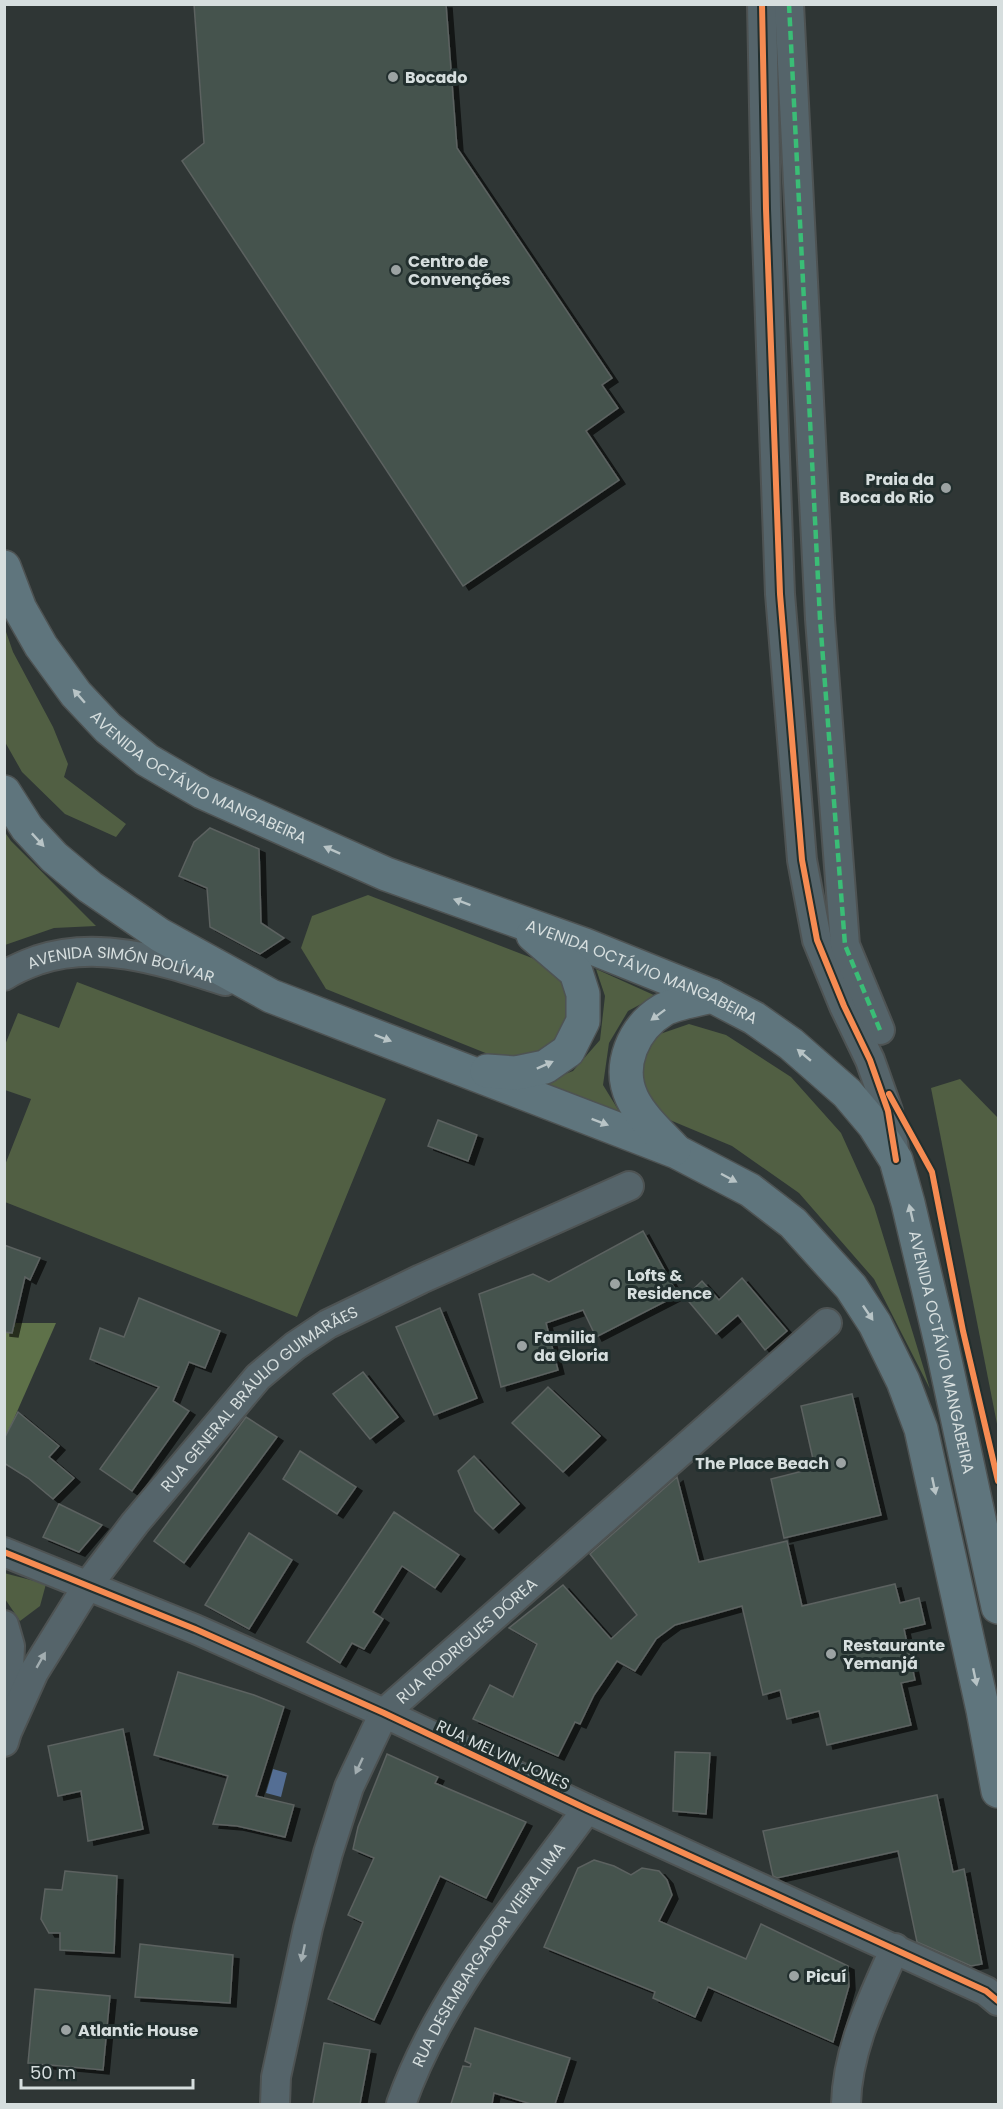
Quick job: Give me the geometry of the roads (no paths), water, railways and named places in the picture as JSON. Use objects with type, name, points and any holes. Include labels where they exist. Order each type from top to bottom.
[{"type":"main road","name":"AVENIDA OCTÁVIO MANGABEIRA","points":[[4,567],[20,609],[40,646],[76,694],[108,728],[147,759],[202,792],[386,874],[585,945],[712,996],[754,1018],[791,1044],[847,1093],[874,1125],[896,1160],[940,1340],[999,1607]]},
{"type":"main road","points":[[4,792],[27,828],[54,857],[90,887],[160,935],[271,996],[677,1152],[750,1190],[794,1223],[851,1287],[875,1324],[903,1381],[921,1429],[999,1791]]},
{"type":"main road","points":[[467,1070],[516,1073],[545,1067],[568,1051],[583,1021],[583,994],[576,972],[517,922]]},
{"type":"main road","points":[[677,1152],[654,1128],[632,1099],[626,1077],[628,1050],[643,1026],[664,1009],[712,996]]},
{"type":"street","points":[[762,4],[780,594],[802,860],[817,940],[844,1006],[870,1060],[888,1111],[896,1160]]},
{"type":"street","points":[[789,4],[820,619],[845,945],[880,1030]]},
{"type":"street","name":"AVENIDA SIMÓN BOLÍVAR","points":[[4,976],[26,964],[69,952],[105,952],[160,961],[271,996]]},
{"type":"street","name":"RUA GENERAL BRÁULIO GUIMARÃES","points":[[6,1737],[34,1672],[88,1585],[135,1523],[258,1377],[295,1346],[328,1324],[410,1284],[629,1186]]},
{"type":"street","name":"RUA RODRIGUES DÓREA","points":[[275,2104],[276,2077],[308,1928],[328,1853],[350,1787],[384,1713],[828,1323]]},
{"type":"street","name":"RUA MELVIN JONES","points":[[4,1552],[195,1629],[384,1713],[587,1809],[994,1993]]},
{"type":"street","points":[[4,1625],[10,1646],[6,1737]]},
{"type":"street","name":"RUA DESEMBARGADOR VIEIRA LIMA","points":[[401,2104],[433,2031],[463,1982],[587,1809]]},
{"type":"street","points":[[846,2104],[856,2045],[872,2000],[895,1948]]},
{"type":"water","points":[[273,1769],[287,1773],[281,1797],[266,1793]]},
{"type":"place","name":"Bocado","points":[[393,77]]},
{"type":"place","name":"Centro de Convenções","points":[[396,270]]},
{"type":"place","name":"Praia da Boca do Rio","points":[[946,488]]},
{"type":"place","name":"Lofts & Residence","points":[[615,1284]]},
{"type":"place","name":"Familia da Gloria","points":[[522,1346]]},
{"type":"place","name":"The Place Beach","points":[[841,1463]]},
{"type":"place","name":"Restaurante Yemanjá","points":[[831,1654]]},
{"type":"place","name":"Picuí","points":[[794,1976]]},
{"type":"place","name":"Atlantic House","points":[[66,2030]]}]
